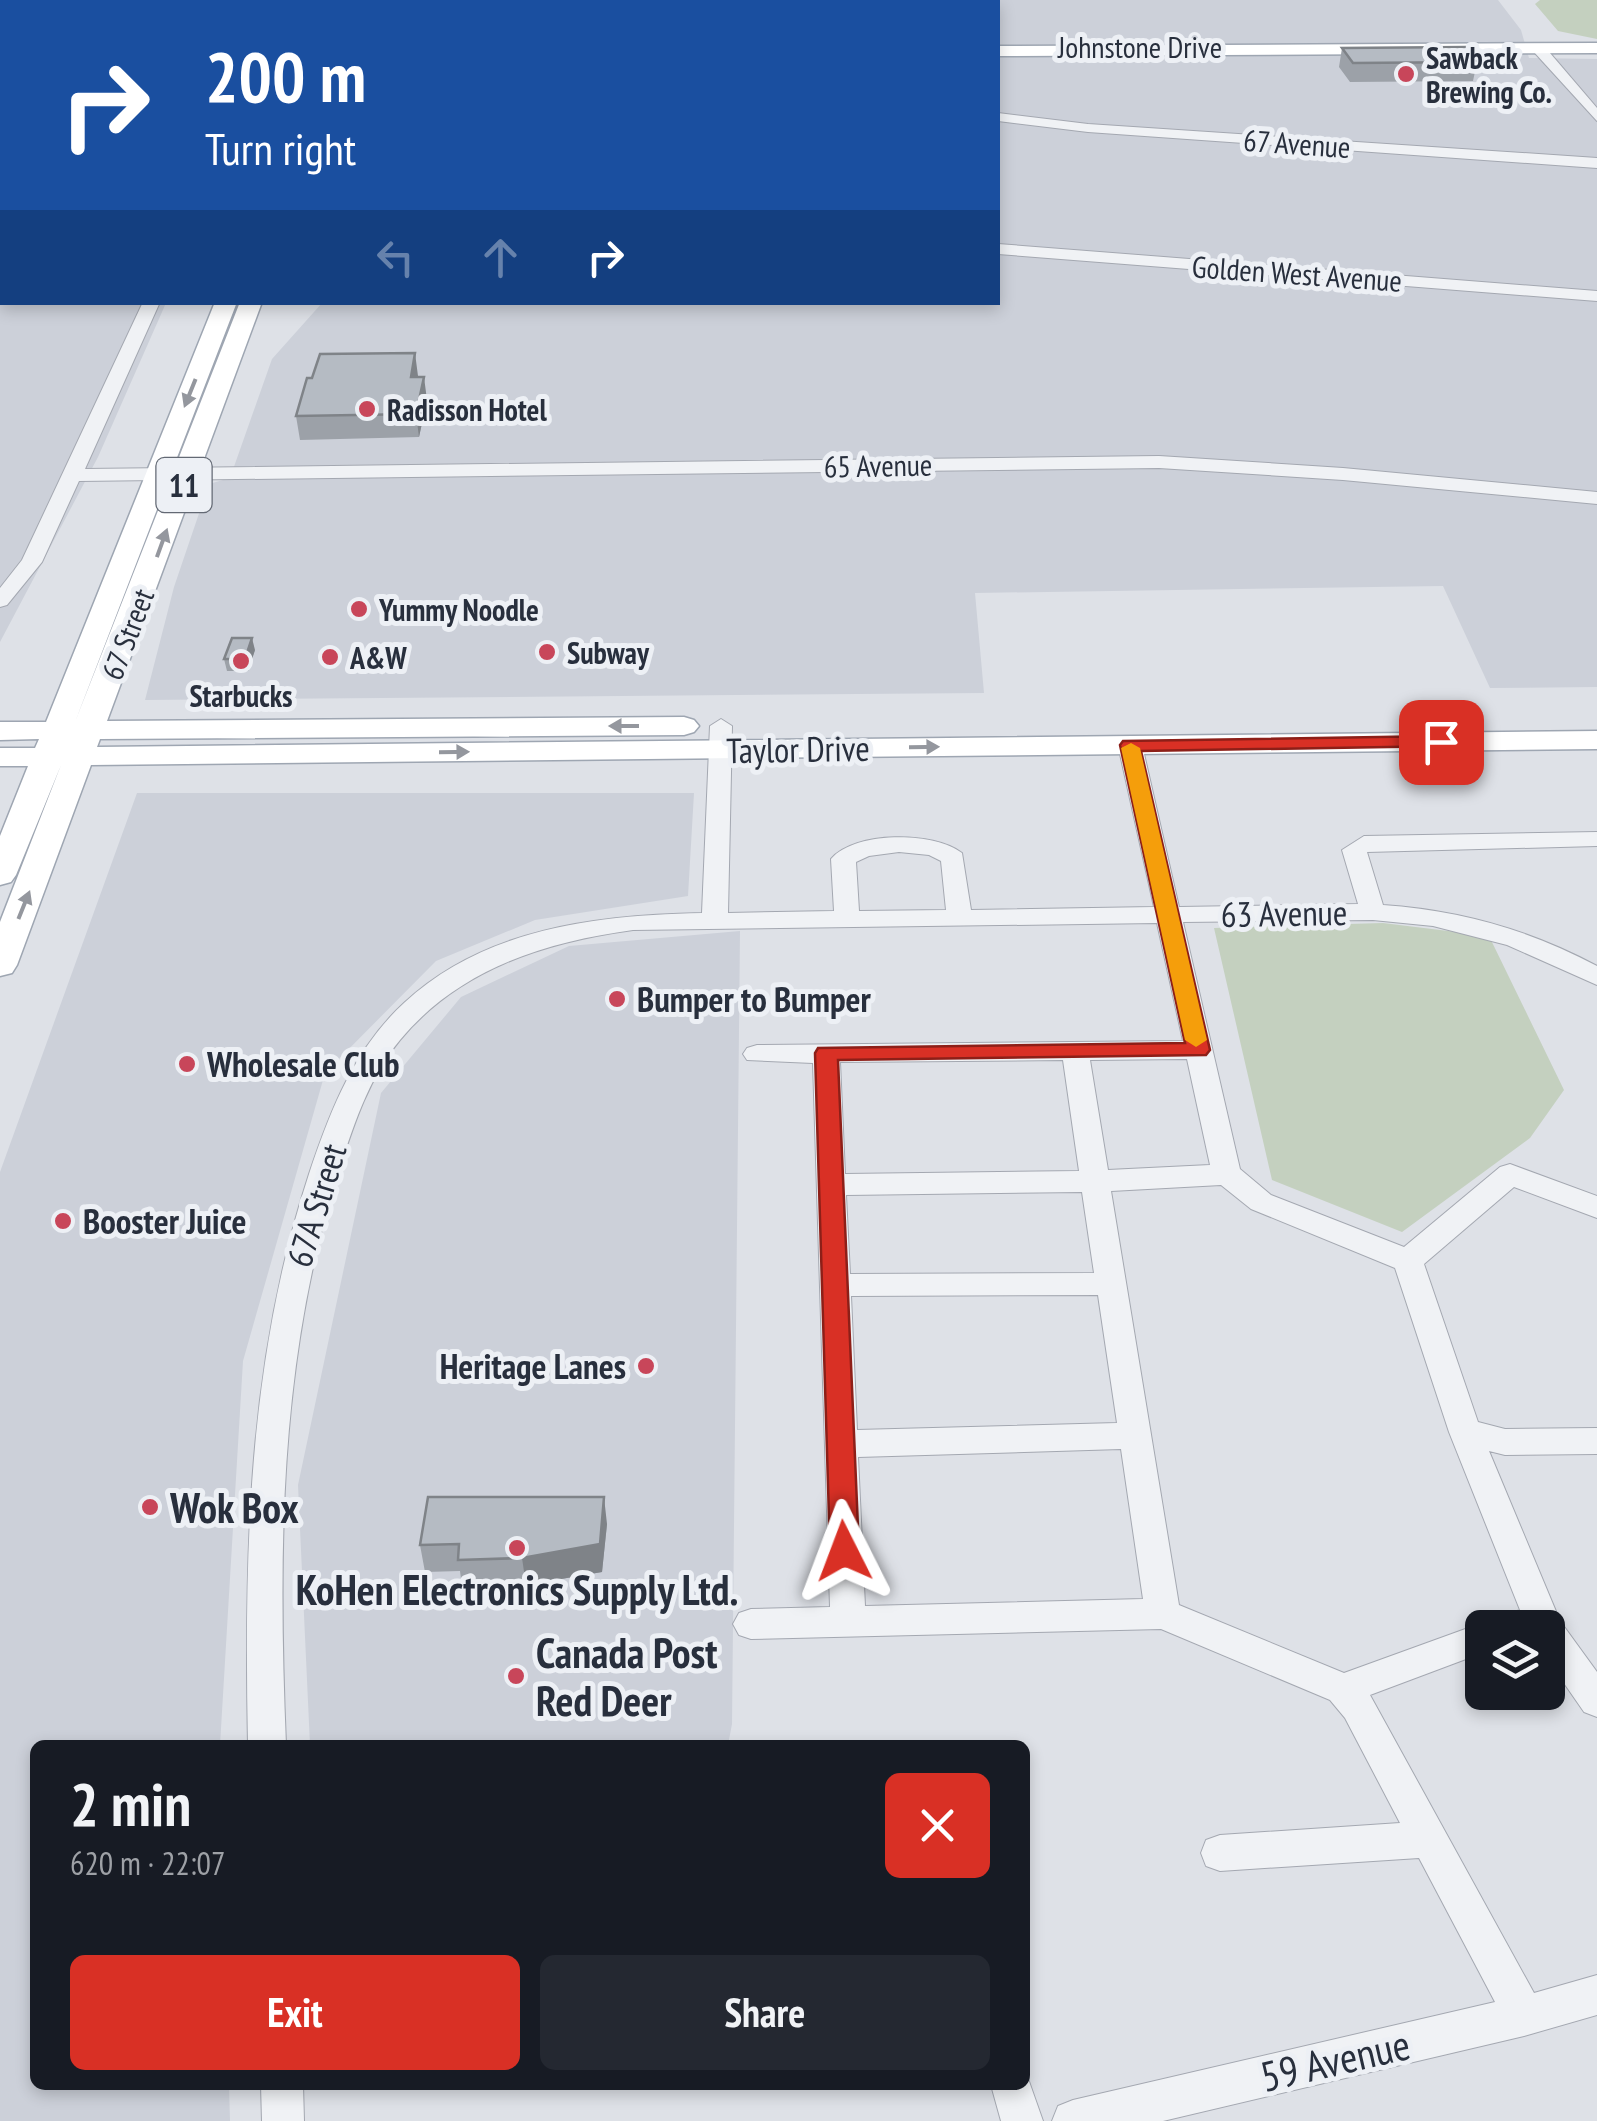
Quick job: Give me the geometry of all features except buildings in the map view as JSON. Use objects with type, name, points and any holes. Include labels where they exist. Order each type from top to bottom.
[{"type":"main road","name":"Johnstone Drive","points":[[1000,48],[1597,48]]},
{"type":"main road","name":"67 Street","points":[[0,875],[225,305]]},
{"type":"main road","name":"67 Street","points":[[0,965],[250,305]]},
{"type":"main road","points":[[0,728],[44,706],[90,646]]},
{"type":"main road","points":[[114,666],[117,694],[128,712],[162,721],[273,727]]},
{"type":"main road","name":"Taylor Drive","points":[[0,728],[51,744],[216,755],[721,738],[1597,720]]},
{"type":"main road","points":[[85,745],[352,736],[447,726]]},
{"type":"main road","name":"Taylor Drive","points":[[85,745],[273,727],[447,726],[721,738],[1130,745],[1597,740]]},
{"type":"main road","name":"Taylor Drive","points":[[0,757],[51,744]]},
{"type":"main road","points":[[48,844],[80,800],[114,774],[143,765],[216,755]]},
{"type":"main road","points":[[0,769],[22,778],[33,794]]},
{"type":"street","points":[[1539,49],[1597,117]]},
{"type":"street","name":"67 Avenue","points":[[1000,117],[1088,128],[1597,163]]},
{"type":"street","name":"Golden West Avenue","points":[[1000,249],[1597,296]]},
{"type":"street","points":[[0,601],[32,562],[151,305]]},
{"type":"street","name":"65 Avenue","points":[[73,474],[1158,462],[1343,474],[1597,498]]},
{"type":"street","points":[[716,920],[721,738]]},
{"type":"street","points":[[1130,745],[1227,1174],[1261,1202],[1408,1261],[1530,1610]]},
{"type":"street","points":[[1373,912],[1355,859],[1354,850],[1364,842],[1597,839]]},
{"type":"street","points":[[847,918],[843,859],[854,850],[873,847],[934,846],[948,850],[953,858],[959,918]]},
{"type":"street","name":"63 Avenue","points":[[716,920],[1373,912],[1473,923],[1541,947],[1597,977]]},
{"type":"street","name":"67A Street","points":[[267,1740],[262,1540],[276,1375],[287,1305],[310,1215],[342,1120],[370,1060],[401,1021],[440,988],[504,953],[602,925],[716,920]]},
{"type":"street","points":[[757,1054],[1198,1050]]},
{"type":"street","points":[[1075,1052],[1164,1614]]},
{"type":"street","points":[[826,1053],[848,1622]]},
{"type":"street","points":[[833,1185],[1098,1181],[1227,1174]]},
{"type":"street","points":[[1408,1261],[1510,1174],[1597,1207]]},
{"type":"street","points":[[836,1285],[1110,1284]]},
{"type":"street","points":[[1465,1432],[1504,1442],[1597,1440]]},
{"type":"street","points":[[840,1444],[1133,1436]]},
{"type":"street","points":[[751,1624],[1164,1614],[1343,1689],[1358,1707],[1524,2016]]},
{"type":"street","points":[[1343,1689],[1465,1644]]},
{"type":"street","points":[[1565,1662],[1597,1701]]},
{"type":"street","points":[[1220,1853],[1430,1839]]},
{"type":"street","name":"59 Avenue","points":[[1073,2121],[1524,2016],[1596,1995]]},
{"type":"street","points":[[282,2090],[283,2121]]},
{"type":"street","points":[[1013,2090],[1022,2121]]},
{"type":"shaded area","points":[[1000,0],[1498,0],[1521,30],[1529,58],[1597,59],[1597,687],[1490,688],[1443,586],[975,593],[984,693],[145,700],[174,587],[209,484],[230,478],[272,359],[320,305],[1000,305]]},
{"type":"shaded area","points":[[0,305],[165,305],[98,457],[0,642]]},
{"type":"shaded area","points":[[137,793],[694,793],[688,896],[535,920],[436,961],[325,1073],[243,1361],[220,1740],[30,1740],[30,2090],[229,2090],[230,2121],[0,2121],[0,1172]]},
{"type":"shaded area","points":[[740,931],[729,1740],[310,1740],[298,1485],[381,1093],[461,997],[569,946]]},
{"type":"green space","points":[[1540,0],[1597,0],[1597,39],[1558,31],[1535,4]]},
{"type":"green space","points":[[1383,923],[1489,936],[1564,1090],[1530,1138],[1402,1232],[1272,1180],[1214,928]]},
{"type":"slow traffic","points":[[1131,748],[1196,1040]]},
{"type":"place","name":"Sawback Brewing Co.","points":[[1406,74]]},
{"type":"place","name":"Radisson Hotel","points":[[367,409]]},
{"type":"place","name":"Yummy Noodle","points":[[359,609]]},
{"type":"place","name":"Subway","points":[[547,652]]},
{"type":"place","name":"A&W","points":[[330,657]]},
{"type":"place","name":"Starbucks","points":[[241,661]]},
{"type":"place","name":"Bumper to Bumper","points":[[617,999]]},
{"type":"place","name":"Wholesale Club","points":[[187,1064]]},
{"type":"place","name":"Booster Juice","points":[[63,1221]]},
{"type":"place","name":"Heritage Lanes","points":[[646,1366]]},
{"type":"place","name":"Wok Box","points":[[150,1507]]},
{"type":"place","name":"KoHen Electronics Supply Ltd.","points":[[517,1548]]},
{"type":"place","name":"Canada Post Red Deer","points":[[516,1676]]},
{"type":"route","points":[[844,1551],[826,1053],[1198,1050],[1130,745],[1441,742]]}]
